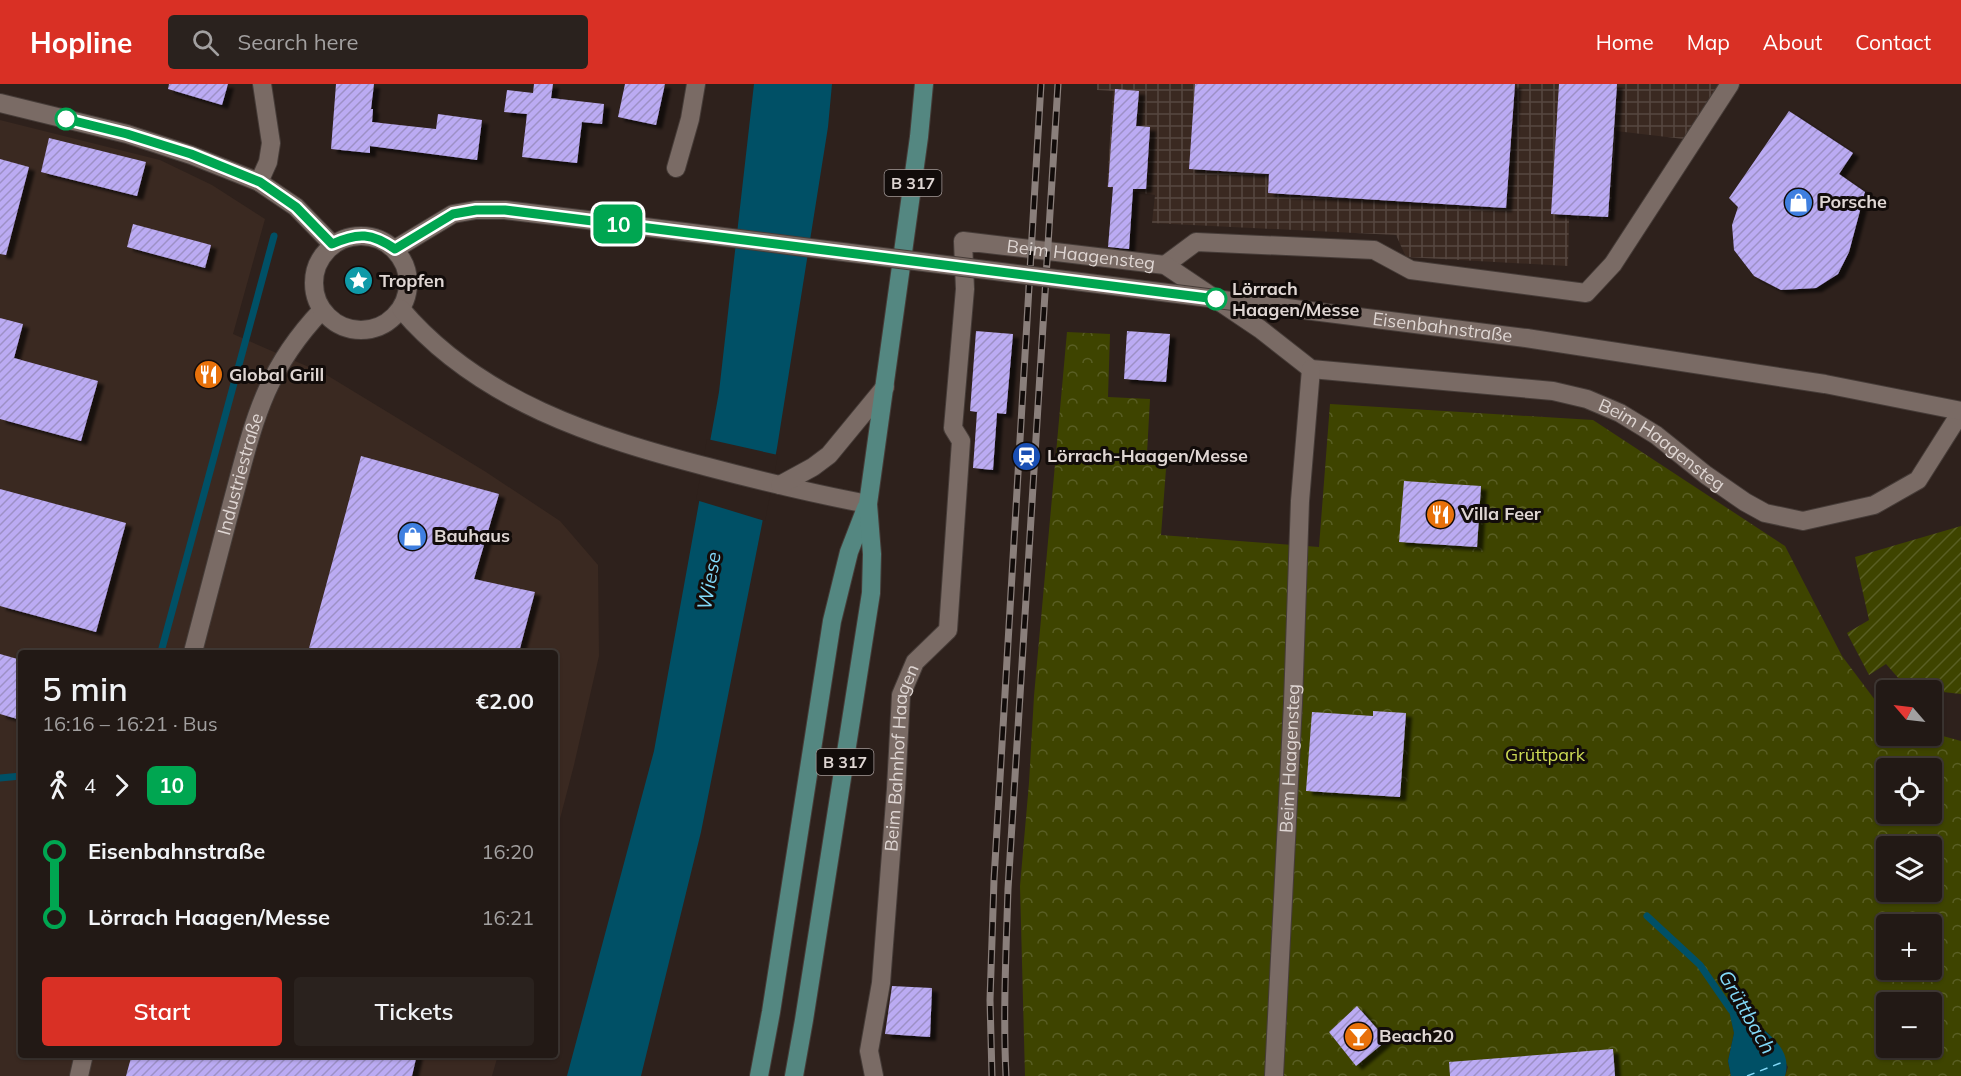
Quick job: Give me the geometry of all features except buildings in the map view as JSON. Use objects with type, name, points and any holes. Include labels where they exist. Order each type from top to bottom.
[{"type":"main road","name":"B 317","points":[[794,1076],[871,593],[872,554],[868,504],[919,137],[924,84]]},
{"type":"main road","name":"B 317","points":[[759,1076],[832,621],[849,552],[868,504]]},
{"type":"street","points":[[260,182],[272,143],[262,84]]},
{"type":"street","points":[[676,168],[690,119],[696,84]]},
{"type":"street","points":[[1166,265],[1196,242],[1374,250],[1411,270],[1586,293],[1613,264],[1730,84]]},
{"type":"street","points":[[0,103],[127,134],[191,154],[260,182],[296,207],[332,244]]},
{"type":"street","name":"Eisenbahnstraße","points":[[395,249],[453,214],[476,210],[505,210],[1527,338],[1825,384],[1961,412]]},
{"type":"street","points":[[364,235],[381,239],[395,249],[404,262],[409,278],[407,294],[401,309],[390,321],[377,328],[362,331],[346,328],[332,321],[322,310],[314,293],[314,275],[320,258],[332,244],[347,237],[364,235]]},
{"type":"street","name":"Beim Haagensteg","points":[[963,241],[1166,265],[1242,316],[1311,369],[1553,391],[1587,399],[1620,413],[1656,435],[1706,475],[1765,513],[1803,521],[1874,506],[1918,480],[1961,412]]},
{"type":"street","name":"Beim Bahnhof Haagen","points":[[874,1076],[869,1051],[881,983],[901,695],[915,662],[948,630],[961,441],[953,428],[965,289],[963,241]]},
{"type":"street","points":[[401,309],[427,337],[491,385],[567,423],[642,450],[814,494],[868,504]]},
{"type":"street","name":"Industriestraße","points":[[194,650],[260,404],[287,351],[322,310]]},
{"type":"street","name":"Beim Haagensteg","points":[[1274,1076],[1293,703],[1300,501],[1311,369]]},
{"type":"street","points":[[780,485],[813,467],[829,455],[885,387]]},
{"type":"street","points":[[79,1076],[83,1058]]},
{"type":"shaded area","points":[[1097,84],[1720,84],[1684,139],[1616,131],[1610,220],[1569,218],[1568,266],[1406,257],[1396,235],[1152,223],[1155,195],[1107,187],[1113,91],[1097,90]]},
{"type":"shaded area","points":[[0,120],[160,160],[212,185],[265,219],[233,334],[325,374],[486,472],[560,521],[598,565],[599,656],[558,826],[558,650],[18,650],[18,1058],[497,1058],[492,1076],[0,1076]]},
{"type":"green space","name":"Grüttpark","points":[[1067,332],[1110,334],[1108,397],[1150,399],[1147,453],[1167,456],[1161,535],[1319,547],[1330,404],[1593,420],[1785,546],[1842,656],[1876,701],[1876,746],[1942,746],[1942,736],[1961,741],[1961,1076],[1785,1076],[1788,1067],[1769,1034],[1728,1002],[1734,1033],[1728,1061],[1731,1076],[1025,1076],[1020,886],[1034,696]]},
{"type":"green space","points":[[1961,526],[1961,694],[1942,692],[1942,680],[1900,680],[1886,664],[1869,675],[1847,633],[1869,620],[1855,557]]},
{"type":"water","name":"Wiese","points":[[754,84],[832,84],[828,127],[777,448],[701,832],[641,1076],[567,1076],[654,751],[719,392]]},
{"type":"water","points":[[1727,1002],[1764,1030],[1780,1047],[1786,1060],[1785,1076],[1731,1076],[1728,1061],[1734,1033]]},
{"type":"pier","points":[[707,439],[778,455],[765,521],[696,500]]},
{"type":"waterway","points":[[162,650],[274,236]]},
{"type":"waterway","points":[[0,778],[18,776]]},
{"type":"waterway","name":"Grüttbach","points":[[1647,916],[1700,965],[1731,1010]]},
{"type":"ferry route","points":[[1747,1076],[1783,1062]]},
{"type":"railway","points":[[992,1076],[990,1000],[994,880],[1041,84]]},
{"type":"railway","points":[[1006,1076],[1008,889],[1058,84]]},
{"type":"bus line","name":"10","points":[[66,119],[127,134],[191,154],[260,182],[296,207],[332,244],[347,237],[364,235],[381,239],[395,249],[453,214],[476,210],[505,210],[1216,299]]},
{"type":"place","name":"Porsche","points":[[1798,202]]},
{"type":"place","name":"Tropfen","points":[[358,281]]},
{"type":"place","name":"Lörrach Haagen/Messe","points":[[1216,299]]},
{"type":"place","name":"Global Grill","points":[[208,375]]},
{"type":"place","name":"Lörrach-Haagen/Messe","points":[[1026,456]]},
{"type":"place","name":"Villa Feer","points":[[1440,514]]},
{"type":"place","name":"Bauhaus","points":[[413,536]]},
{"type":"place","name":"Beach20","points":[[1358,1036]]}]
